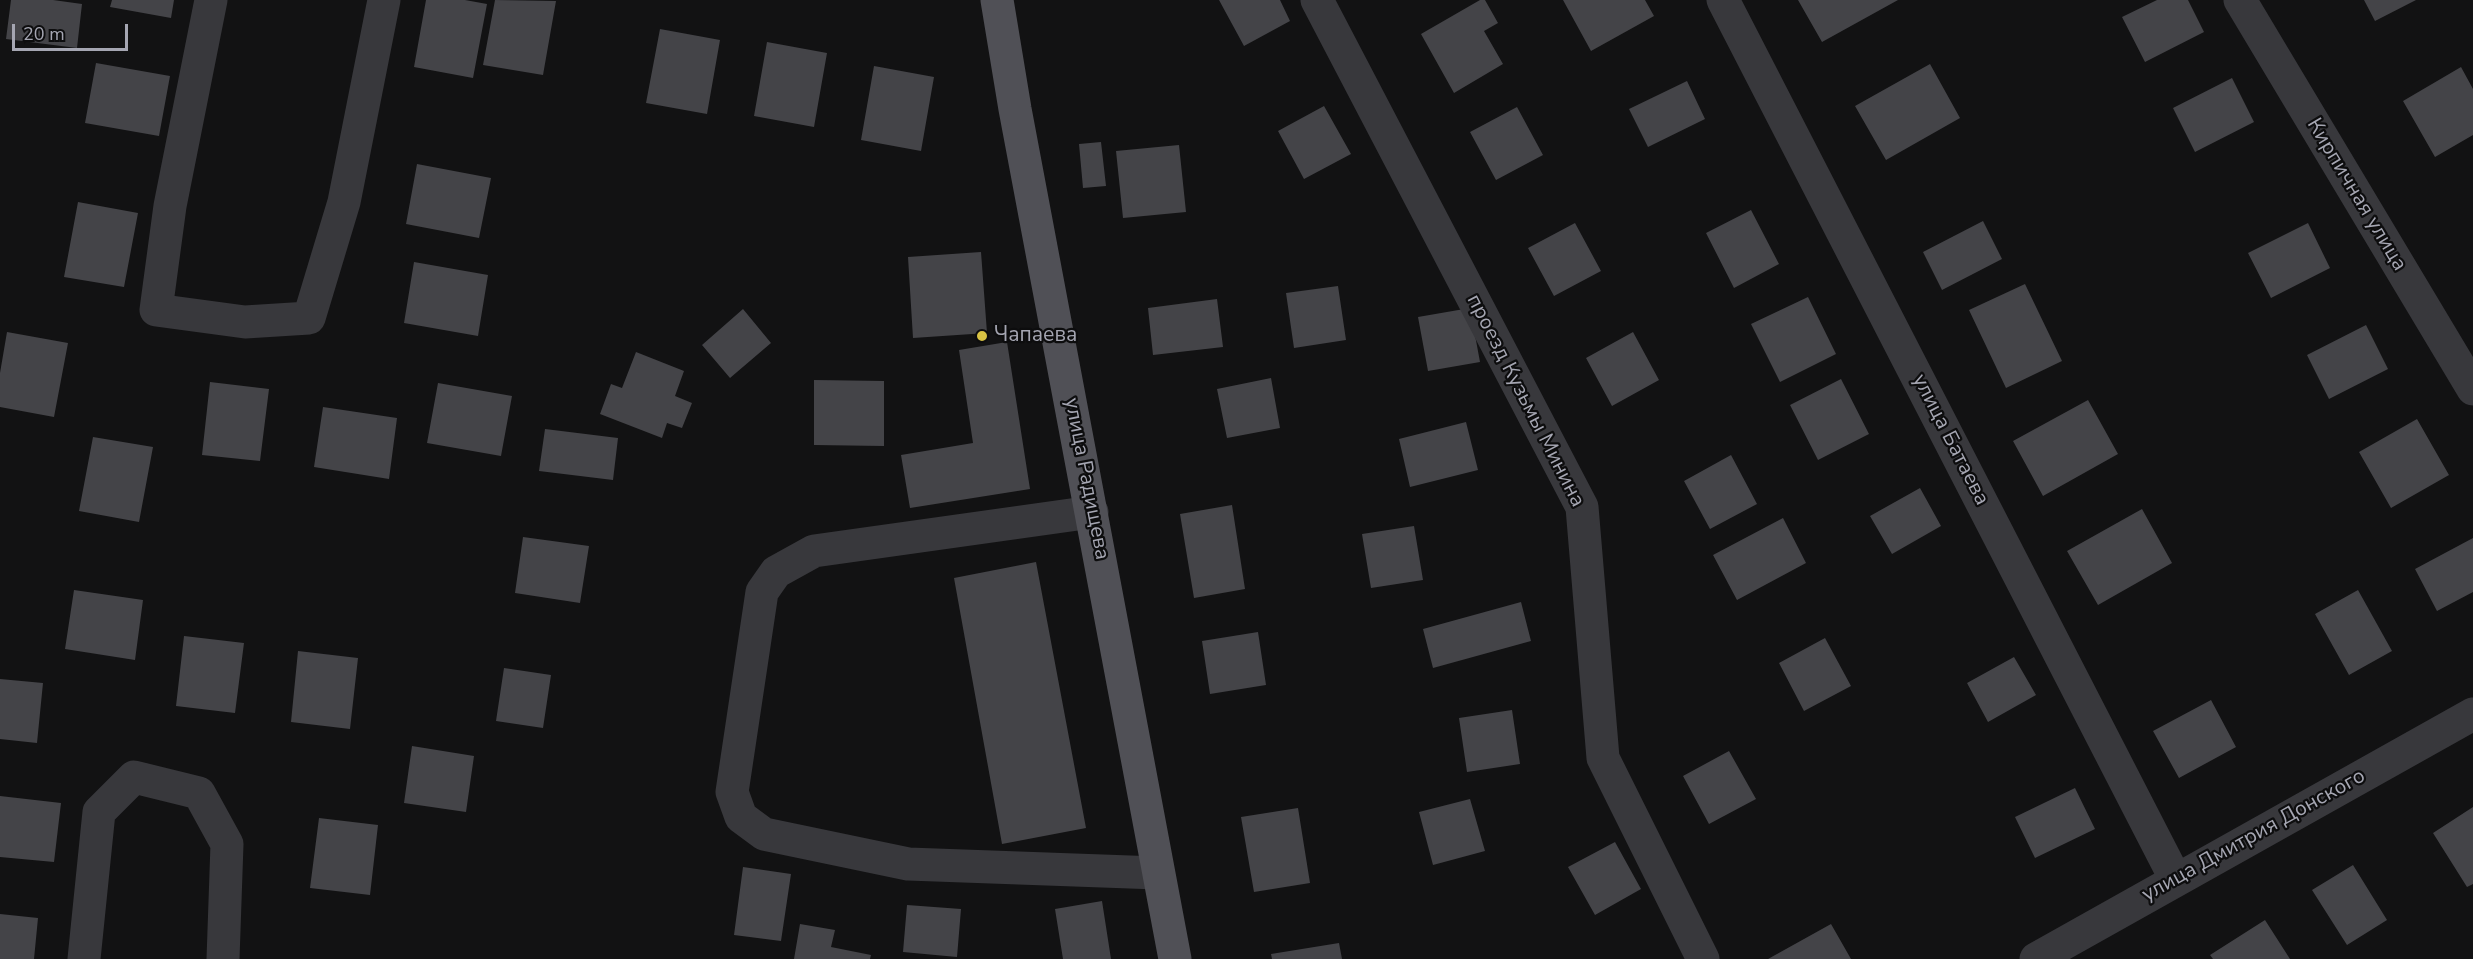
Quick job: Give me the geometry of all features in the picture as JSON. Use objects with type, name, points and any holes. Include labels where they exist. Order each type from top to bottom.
[{"type":"main road","name":"улица Радищева","points":[[997,0],[1015,109],[1174,959]]},
{"type":"street","points":[[211,0],[170,206],[156,310],[245,322],[309,318],[344,202],[384,0]]},
{"type":"street","name":"проезд Кузьмы Минина","points":[[1317,0],[1582,507],[1603,758],[1703,959]]},
{"type":"street","name":"улица Батаева","points":[[1724,0],[2176,880]]},
{"type":"street","name":"Кирпичная улица","points":[[2240,0],[2473,389]]},
{"type":"street","points":[[1092,512],[814,551],[776,572],[762,592],[732,792],[741,817],[764,834],[908,864],[1158,873]]},
{"type":"street","name":"улица Дмитрия Донского","points":[[2036,959],[2473,714]]},
{"type":"street","points":[[84,959],[99,812],[134,777],[198,793],[227,844],[223,959]]},
{"type":"building","points":[[11,0],[53,0],[82,4],[77,48],[6,39]]},
{"type":"building","points":[[112,0],[174,0],[171,18],[110,7]]},
{"type":"building","points":[[426,0],[465,0],[487,4],[473,78],[414,67]]},
{"type":"building","points":[[495,0],[556,1],[543,75],[483,65]]},
{"type":"building","points":[[1219,0],[1280,0],[1290,21],[1244,46]]},
{"type":"building","points":[[1480,0],[1485,0],[1498,23],[1484,31],[1503,64],[1454,93],[1421,34]]},
{"type":"building","points":[[1563,0],[1645,0],[1654,16],[1591,51]]},
{"type":"building","points":[[1798,0],[1898,0],[1822,42]]},
{"type":"building","points":[[2157,0],[2188,0],[2204,32],[2145,62],[2122,17]]},
{"type":"building","points":[[2364,0],[2416,0],[2375,21]]},
{"type":"building","points":[[660,29],[720,40],[707,114],[646,103]]},
{"type":"building","points":[[767,42],[827,53],[814,127],[754,116]]},
{"type":"building","points":[[96,63],[170,76],[159,136],[85,123]]},
{"type":"building","points":[[1930,64],[1960,118],[1886,160],[1855,106]]},
{"type":"building","points":[[874,66],[934,77],[921,151],[861,140]]},
{"type":"building","points":[[2461,67],[2473,89],[2473,135],[2435,157],[2403,101]]},
{"type":"building","points":[[2232,78],[2254,122],[2195,152],[2173,108]]},
{"type":"building","points":[[1687,81],[1705,119],[1648,147],[1629,109]]},
{"type":"building","points":[[1324,106],[1351,154],[1304,179],[1278,131]]},
{"type":"building","points":[[1517,107],[1543,155],[1496,180],[1470,132]]},
{"type":"building","points":[[1101,142],[1106,186],[1083,188],[1079,144]]},
{"type":"building","points":[[1179,145],[1186,212],[1123,218],[1116,151]]},
{"type":"building","points":[[417,164],[491,178],[479,238],[406,224]]},
{"type":"building","points":[[78,202],[138,213],[124,287],[64,277]]},
{"type":"building","points":[[1751,210],[1779,264],[1734,288],[1706,233]]},
{"type":"building","points":[[1983,221],[2002,259],[1942,290],[1923,252]]},
{"type":"building","points":[[1575,223],[1601,271],[1554,296],[1528,248]]},
{"type":"building","points":[[2308,223],[2330,268],[2271,298],[2248,253]]},
{"type":"building","points":[[981,252],[987,333],[913,338],[908,257]]},
{"type":"building","points":[[414,262],[488,275],[478,336],[404,323]]},
{"type":"building","points":[[2025,284],[2062,361],[2006,388],[1969,310]]},
{"type":"building","points":[[1338,286],[1346,340],[1294,348],[1286,293]]},
{"type":"building","points":[[1808,297],[1836,354],[1780,382],[1751,324]]},
{"type":"building","points":[[1217,299],[1223,347],[1153,355],[1148,308]]},
{"type":"building","points":[[1470,308],[1480,362],[1428,371],[1418,317]]},
{"type":"building","points":[[743,309],[771,343],[730,378],[702,345]]},
{"type":"building","points":[[2366,325],[2388,369],[2329,399],[2307,355]]},
{"type":"building","points":[[7,332],[68,343],[54,417],[0,407],[0,373]]},
{"type":"building","points":[[1633,332],[1659,380],[1612,406],[1586,358]]},
{"type":"building","points":[[1007,342],[1030,489],[910,508],[901,455],[973,443],[959,350]]},
{"type":"building","points":[[636,352],[684,371],[675,396],[692,403],[682,428],[667,423],[662,438],[600,414],[611,384],[622,388]]},
{"type":"building","points":[[1271,378],[1280,428],[1227,438],[1217,389]]},
{"type":"building","points":[[1841,379],[1869,434],[1818,460],[1790,405]]},
{"type":"building","points":[[814,380],[884,381],[884,446],[814,445]]},
{"type":"building","points":[[210,382],[269,389],[260,461],[202,455]]},
{"type":"building","points":[[438,383],[512,396],[501,456],[427,443]]},
{"type":"building","points":[[2088,400],[2118,454],[2043,496],[2013,441]]},
{"type":"building","points":[[323,407],[397,418],[389,479],[314,467]]},
{"type":"building","points":[[2417,419],[2449,475],[2391,508],[2359,452]]},
{"type":"building","points":[[1466,422],[1478,470],[1410,487],[1399,439]]},
{"type":"building","points":[[545,429],[618,438],[613,480],[539,471]]},
{"type":"building","points":[[93,437],[153,447],[139,522],[79,511]]},
{"type":"building","points":[[1731,455],[1757,504],[1710,529],[1684,481]]},
{"type":"building","points":[[1920,488],[1941,526],[1892,554],[1870,516]]},
{"type":"building","points":[[1232,505],[1245,589],[1194,598],[1180,514]]},
{"type":"building","points":[[2142,509],[2172,563],[2098,605],[2067,551]]},
{"type":"building","points":[[1783,518],[1806,563],[1737,600],[1713,555]]},
{"type":"building","points":[[1414,526],[1423,580],[1371,588],[1362,534]]},
{"type":"building","points":[[523,537],[589,546],[580,603],[515,593]]},
{"type":"building","points":[[2473,538],[2473,592],[2437,611],[2415,569]]},
{"type":"building","points":[[1036,562],[1086,828],[1002,844],[954,578]]},
{"type":"building","points":[[74,590],[143,600],[135,660],[65,649]]},
{"type":"building","points":[[2358,590],[2392,651],[2349,675],[2315,614]]},
{"type":"building","points":[[1521,602],[1531,641],[1433,668],[1423,629]]},
{"type":"building","points":[[1258,632],[1266,685],[1210,694],[1202,641]]},
{"type":"building","points":[[184,636],[244,643],[235,713],[176,706]]},
{"type":"building","points":[[1825,638],[1851,686],[1804,711],[1779,663]]},
{"type":"building","points":[[298,651],[358,658],[350,729],[291,722]]},
{"type":"building","points":[[2014,657],[2036,695],[1988,722],[1967,683]]},
{"type":"building","points":[[504,668],[551,675],[543,728],[496,721]]},
{"type":"building","points":[[0,679],[43,683],[37,743],[0,739]]},
{"type":"building","points":[[2211,700],[2236,747],[2179,778],[2153,731]]},
{"type":"building","points":[[1512,710],[1520,764],[1467,772],[1459,718]]},
{"type":"building","points":[[412,746],[474,756],[466,812],[404,803]]},
{"type":"building","points":[[1729,751],[1756,799],[1709,824],[1683,776]]},
{"type":"building","points":[[2075,788],[2095,829],[2035,858],[2015,817]]},
{"type":"building","points":[[0,796],[61,803],[54,862],[0,857]]},
{"type":"building","points":[[1470,799],[1485,851],[1433,865],[1419,812]]},
{"type":"building","points":[[2473,807],[2473,884],[2467,887],[2433,833]]},
{"type":"building","points":[[1298,808],[1310,883],[1254,892],[1241,817]]},
{"type":"building","points":[[319,818],[378,825],[370,895],[310,888]]},
{"type":"building","points":[[1615,842],[1641,889],[1595,915],[1568,867]]},
{"type":"building","points":[[2353,865],[2387,920],[2347,945],[2312,890]]},
{"type":"building","points":[[743,867],[791,874],[781,941],[734,935]]},
{"type":"building","points":[[1102,901],[1111,959],[1063,959],[1055,909]]},
{"type":"building","points":[[907,905],[961,909],[957,957],[903,952]]},
{"type":"building","points":[[0,914],[38,918],[34,959],[0,959]]},
{"type":"building","points":[[2265,920],[2290,959],[2213,959],[2210,955]]},
{"type":"building","points":[[800,924],[835,930],[831,947],[871,955],[870,959],[794,959]]},
{"type":"building","points":[[1831,924],[1851,959],[1768,959]]},
{"type":"building","points":[[1339,943],[1342,959],[1272,959],[1271,954]]},
{"type":"place","name":"Чапаева","points":[[982,336]]}]
